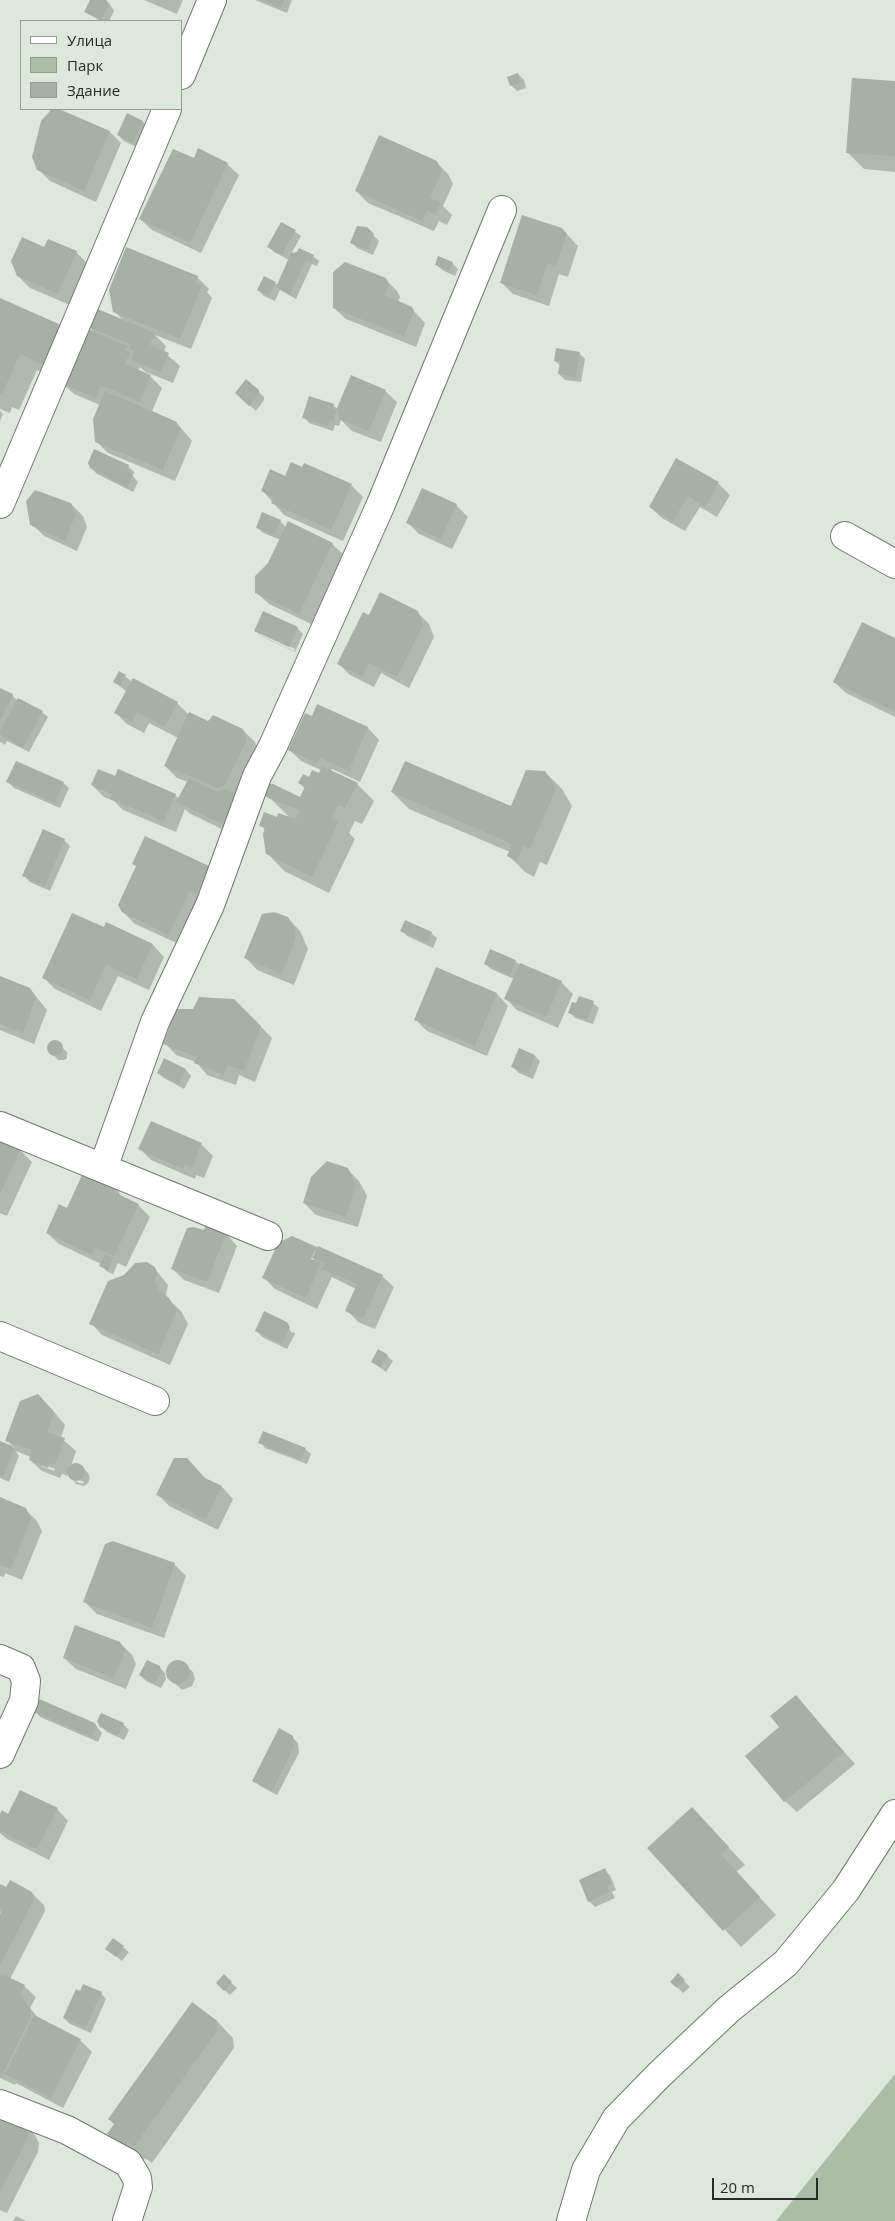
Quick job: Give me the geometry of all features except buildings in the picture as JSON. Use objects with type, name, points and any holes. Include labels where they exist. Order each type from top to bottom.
[{"type":"street","points":[[182,73],[212,0]]},
{"type":"street","points":[[0,504],[167,110]]},
{"type":"street","points":[[103,1168],[156,1022],[210,905],[257,776],[273,746],[381,504],[502,210]]},
{"type":"street","points":[[845,536],[895,564]]},
{"type":"street","points":[[0,1126],[268,1236]]},
{"type":"street","points":[[0,1336],[155,1401]]},
{"type":"street","points":[[0,1659],[21,1668],[26,1681],[24,1701],[0,1754]]},
{"type":"street","points":[[571,2221],[586,2170],[616,2119],[659,2074],[722,2016],[786,1963],[846,1890],[895,1814]]},
{"type":"street","points":[[0,2104],[67,2130],[128,2163],[137,2178],[138,2187],[127,2221]]},
{"type":"green space","points":[[895,2074],[895,2221],[776,2221]]}]
